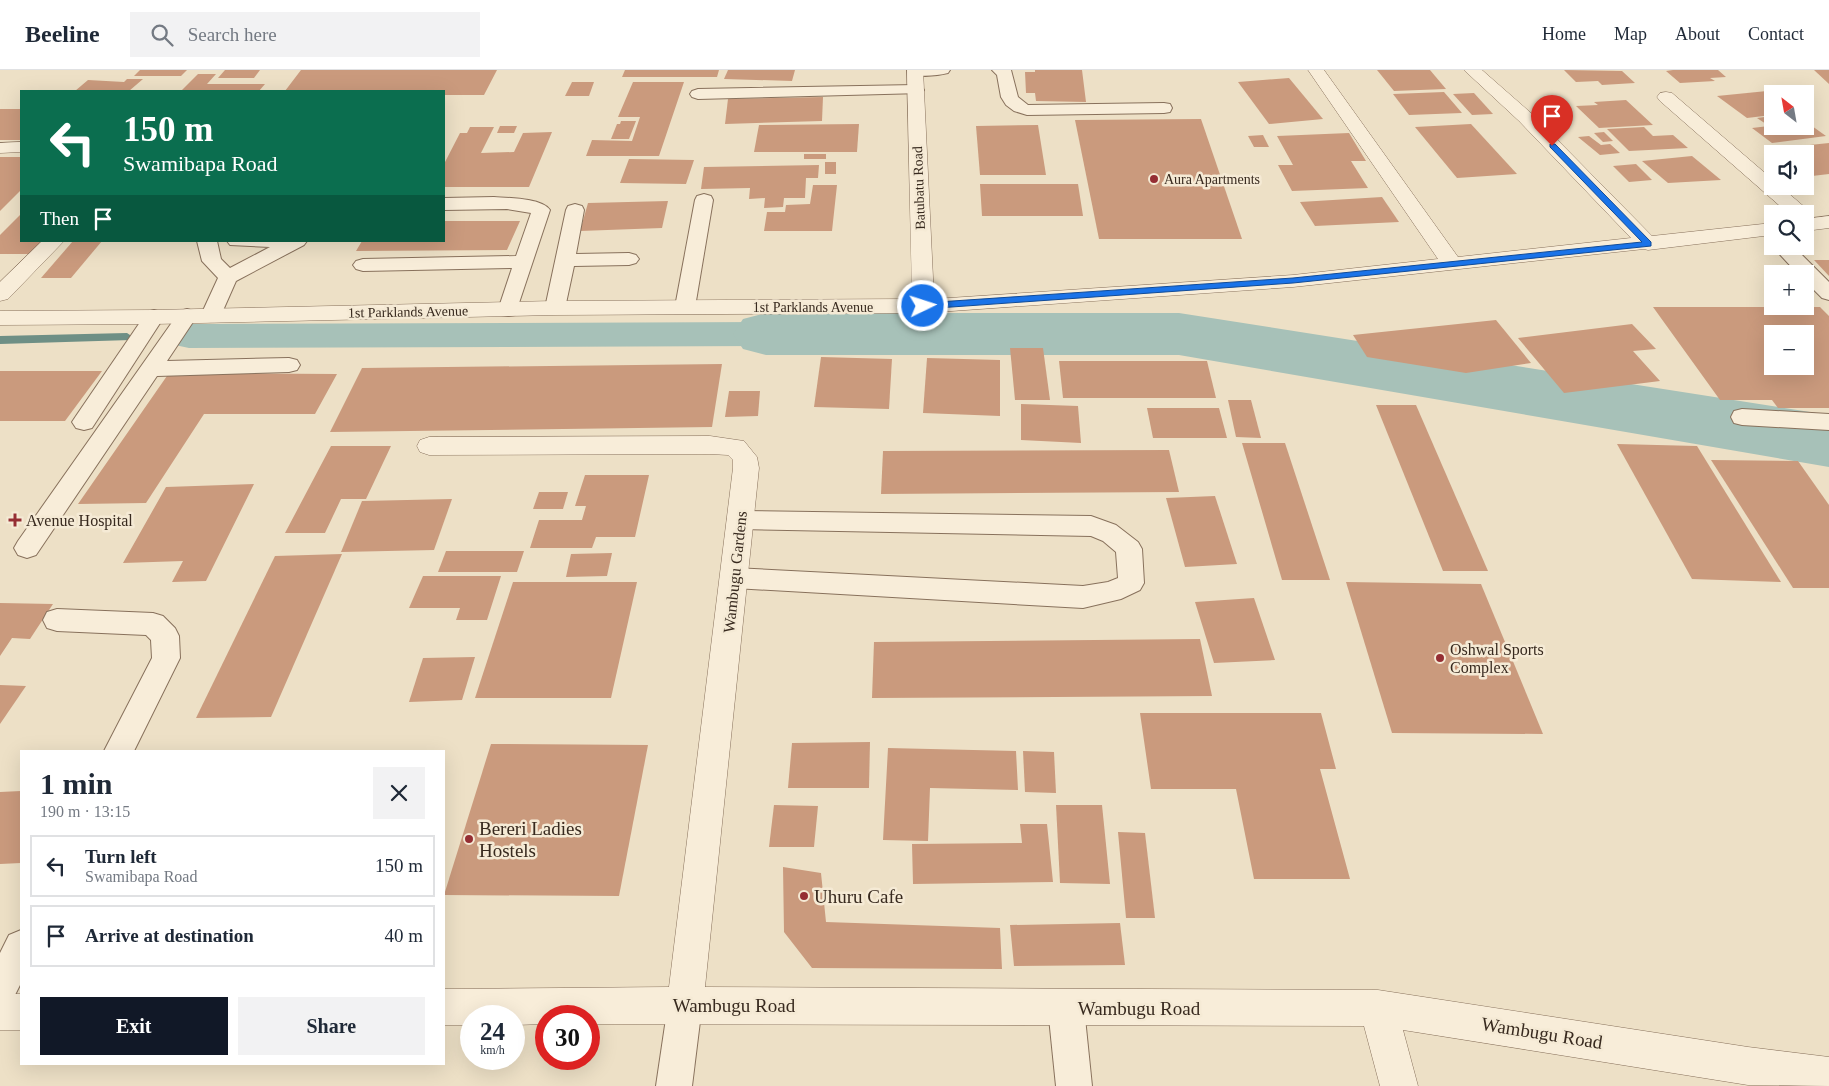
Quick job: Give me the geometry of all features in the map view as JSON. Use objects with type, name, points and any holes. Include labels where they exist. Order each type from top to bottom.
[{"type":"street","name":"Batubatu Road","points":[[915,70],[923,306]]},
{"type":"street","points":[[1472,70],[1525,118],[1648,244]]},
{"type":"street","points":[[1316,71],[1453,264]]},
{"type":"street","points":[[1666,97],[1791,205]]},
{"type":"street","points":[[0,148],[20,147]]},
{"type":"street","name":"1st Parklands Avenue","points":[[0,318],[154,317],[555,308],[923,306],[1293,281],[1764,233]]},
{"type":"street","points":[[0,294],[53,242]]},
{"type":"street","name":"Wambugu Gardens","points":[[429,446],[710,445],[735,447],[745,457],[746,468],[734,578],[685,1004]]},
{"type":"street","name":"Wambugu Road","points":[[445,1007],[685,1004],[1066,1008],[1378,1008],[1748,1066],[1829,1076]]},
{"type":"street","points":[[1378,1008],[1399,1086]]},
{"type":"street","points":[[0,1012],[20,1012]]},
{"type":"lane","points":[[915,70],[942,70]]},
{"type":"lane","points":[[1000,70],[1005,74],[1010,102],[1016,108],[1027,110],[1164,108]]},
{"type":"lane","points":[[698,94],[916,90]]},
{"type":"lane","points":[[684,307],[704,200]]},
{"type":"lane","points":[[445,204],[518,204],[532,205],[541,210],[508,310]]},
{"type":"lane","points":[[555,308],[575,210]]},
{"type":"lane","points":[[207,242],[212,260],[228,277]]},
{"type":"lane","points":[[212,315],[228,277],[297,242]]},
{"type":"lane","points":[[1791,255],[1829,294]]},
{"type":"lane","points":[[566,260],[629,259]]},
{"type":"lane","points":[[363,265],[524,262]]},
{"type":"lane","points":[[27,548],[187,316]]},
{"type":"lane","points":[[84,422],[154,317]]},
{"type":"lane","points":[[150,370],[288,365]]},
{"type":"lane","points":[[1742,417],[1829,422]]},
{"type":"lane","points":[[734,578],[1083,598],[1112,592],[1131,583],[1129,549],[1110,532],[1091,526],[740,520]]},
{"type":"lane","points":[[57,620],[153,624],[165,636],[166,658],[120,750]]},
{"type":"lane","points":[[0,990],[20,949]]},
{"type":"lane","points":[[674,1086],[685,1004]]},
{"type":"lane","points":[[1066,1008],[1074,1086]]},
{"type":"building","points":[[140,70],[187,70],[181,76],[134,76]]},
{"type":"building","points":[[225,70],[260,70],[254,78],[218,78]]},
{"type":"building","points":[[301,70],[497,70],[484,95],[445,95],[445,90],[286,90]]},
{"type":"building","points":[[625,70],[719,70],[717,77],[622,77]]},
{"type":"building","points":[[728,70],[795,70],[792,81],[724,79]]},
{"type":"building","points":[[1035,70],[1082,70],[1086,102],[1036,101],[1035,93],[1026,93],[1025,72],[1035,72]]},
{"type":"building","points":[[1377,70],[1430,70],[1446,89],[1394,91]]},
{"type":"building","points":[[1564,70],[1622,71],[1635,83],[1602,85],[1598,81],[1576,82]]},
{"type":"building","points":[[1718,70],[1726,77],[1710,78],[1715,81],[1680,83],[1666,71]]},
{"type":"building","points":[[1814,70],[1829,70],[1829,84]]},
{"type":"building","points":[[198,74],[216,74],[207,84],[265,84],[260,90],[182,90]]},
{"type":"building","points":[[1289,78],[1323,119],[1269,124],[1238,82]]},
{"type":"building","points":[[127,79],[143,79],[130,90],[76,90],[88,80],[124,82]]},
{"type":"building","points":[[572,82],[594,82],[589,96],[565,96]]},
{"type":"building","points":[[633,82],[684,82],[659,156],[586,156],[592,140],[632,141],[640,117],[618,117]]},
{"type":"building","points":[[1764,91],[1764,116],[1747,118],[1717,96]]},
{"type":"building","points":[[1444,92],[1462,113],[1409,115],[1393,94]]},
{"type":"building","points":[[1474,93],[1493,114],[1472,115],[1453,94]]},
{"type":"building","points":[[823,97],[822,121],[725,124],[728,99]]},
{"type":"building","points":[[1626,100],[1653,125],[1599,128],[1576,106],[1598,105],[1594,102]]},
{"type":"building","points":[[0,109],[20,109],[20,140],[0,140]]},
{"type":"building","points":[[1764,117],[1764,123],[1757,118]]},
{"type":"building","name":"Aura Apartments","points":[[1201,119],[1242,239],[1099,239],[1075,120]]},
{"type":"building","points":[[621,121],[636,121],[629,139],[611,139],[617,124],[620,124]]},
{"type":"building","points":[[859,124],[857,152],[754,152],[759,125]]},
{"type":"building","points":[[1471,124],[1517,174],[1457,178],[1415,127]]},
{"type":"building","points":[[1038,125],[1046,175],[980,175],[976,126]]},
{"type":"building","points":[[500,126],[517,126],[514,133],[497,133]]},
{"type":"building","points":[[470,127],[494,127],[481,153],[514,152],[523,133],[552,132],[529,187],[445,187],[445,162],[460,133],[467,133]]},
{"type":"building","points":[[1644,127],[1653,136],[1673,135],[1688,148],[1629,151],[1607,129]]},
{"type":"building","points":[[1764,127],[1764,135],[1814,135],[1814,127],[1826,136],[1772,143],[1752,128]]},
{"type":"building","points":[[1604,132],[1613,141],[1603,142],[1594,133]]},
{"type":"building","points":[[1349,133],[1366,161],[1351,161],[1368,188],[1292,191],[1278,165],[1293,165],[1277,136]]},
{"type":"building","points":[[1263,135],[1269,147],[1254,147],[1248,136]]},
{"type":"building","points":[[1589,136],[1601,145],[1610,144],[1620,153],[1600,155],[1578,137]]},
{"type":"building","points":[[1829,143],[1829,174],[1814,176],[1814,145],[1810,145]]},
{"type":"building","points":[[804,154],[826,154],[826,159],[804,159]]},
{"type":"building","points":[[1692,156],[1721,180],[1668,183],[1642,161]]},
{"type":"building","points":[[0,157],[20,157],[20,191],[0,211]]},
{"type":"building","points":[[629,159],[694,160],[686,184],[620,183]]},
{"type":"building","points":[[825,162],[836,162],[836,174],[825,174]]},
{"type":"building","points":[[1636,164],[1652,180],[1629,182],[1613,166]]},
{"type":"building","points":[[819,165],[818,178],[806,178],[805,198],[784,198],[783,207],[764,208],[765,198],[749,199],[750,188],[701,189],[704,167]]},
{"type":"building","points":[[980,184],[1078,184],[1083,216],[982,216]]},
{"type":"building","points":[[813,185],[837,185],[832,231],[764,231],[767,212],[785,212],[786,205],[810,204]]},
{"type":"building","points":[[1382,197],[1399,222],[1315,226],[1300,202]]},
{"type":"building","points":[[668,201],[662,228],[580,231],[588,203]]},
{"type":"building","points":[[20,215],[20,242],[45,242],[34,254],[0,254],[0,235]]},
{"type":"building","points":[[445,221],[520,221],[507,250],[356,251],[361,242],[445,242]]},
{"type":"building","points":[[72,242],[101,242],[71,278],[41,278]]},
{"type":"building","points":[[1814,260],[1829,260],[1829,276]]},
{"type":"building","points":[[1653,307],[1764,307],[1764,315],[1814,315],[1814,307],[1820,307],[1829,316],[1829,408],[1778,408],[1772,400],[1720,400]]},
{"type":"building","points":[[1496,320],[1531,363],[1466,373],[1367,357],[1353,335]]},
{"type":"building","points":[[1632,324],[1656,349],[1633,351],[1660,381],[1564,393],[1518,338]]},
{"type":"building","points":[[1010,348],[1043,348],[1050,400],[1015,400]]},
{"type":"building","points":[[821,357],[892,359],[889,409],[814,407]]},
{"type":"building","points":[[927,358],[1000,360],[1000,416],[923,413]]},
{"type":"building","points":[[1059,361],[1207,361],[1216,398],[1063,398]]},
{"type":"building","points":[[722,364],[712,427],[330,432],[362,368]]},
{"type":"building","points":[[0,371],[102,371],[65,421],[0,421]]},
{"type":"building","points":[[169,373],[337,374],[315,414],[204,414],[146,503],[78,504]]},
{"type":"building","points":[[729,391],[760,391],[758,416],[725,417]]},
{"type":"building","points":[[1228,400],[1251,400],[1261,438],[1236,437]]},
{"type":"building","points":[[1021,404],[1078,406],[1081,443],[1021,440]]},
{"type":"building","points":[[1376,405],[1416,405],[1488,571],[1443,571]]},
{"type":"building","points":[[1147,408],[1219,408],[1227,438],[1153,438]]},
{"type":"building","points":[[1242,443],[1285,443],[1330,580],[1282,580]]},
{"type":"building","points":[[1617,444],[1697,446],[1781,582],[1692,579]]},
{"type":"building","points":[[331,446],[391,446],[366,499],[341,499],[325,533],[285,533]]},
{"type":"building","points":[[1169,450],[1179,492],[881,494],[883,451]]},
{"type":"building","points":[[1711,460],[1798,461],[1829,505],[1829,588],[1793,588]]},
{"type":"building","points":[[585,475],[649,475],[635,537],[596,537],[592,548],[530,548],[539,520],[582,520],[586,506],[575,506]]},
{"type":"building","points":[[254,484],[206,581],[172,582],[183,561],[123,563],[166,487]]},
{"type":"building","points":[[539,492],[568,492],[563,509],[533,509]]},
{"type":"building","points":[[1215,496],[1237,564],[1185,567],[1166,498]]},
{"type":"building","points":[[452,499],[434,550],[341,552],[362,501]]},
{"type":"building","points":[[446,551],[524,551],[517,572],[438,572]]},
{"type":"building","points":[[612,553],[607,576],[566,577],[571,554]]},
{"type":"building","points":[[342,554],[271,717],[196,718],[275,556]]},
{"type":"building","points":[[423,576],[501,576],[487,620],[456,620],[460,608],[409,608]]},
{"type":"building","points":[[513,582],[637,582],[611,698],[475,698]]},
{"type":"building","name":"Oshwal Sports Complex","points":[[1346,582],[1481,584],[1543,734],[1392,733]]},
{"type":"building","points":[[1254,598],[1275,660],[1214,663],[1195,602]]},
{"type":"building","points":[[0,603],[53,604],[30,639],[12,638],[0,656]]},
{"type":"building","points":[[1200,639],[1212,696],[872,698],[874,642]]},
{"type":"building","points":[[475,657],[462,700],[409,702],[423,658]]},
{"type":"building","points":[[0,685],[26,686],[0,724]]},
{"type":"building","points":[[1140,713],[1321,713],[1336,769],[1320,769],[1350,879],[1254,879],[1236,789],[1151,789]]},
{"type":"building","points":[[870,742],[869,788],[788,788],[792,743]]},
{"type":"building","points":[[491,744],[648,745],[619,896],[445,895]]},
{"type":"building","points":[[888,748],[1016,751],[1018,790],[930,788],[928,841],[883,840]]},
{"type":"building","points":[[1023,751],[1054,752],[1056,793],[1025,792]]},
{"type":"building","points":[[20,791],[20,863],[0,864],[0,792]]},
{"type":"building","points":[[774,805],[818,806],[814,847],[769,847]]},
{"type":"building","points":[[1056,805],[1102,805],[1110,884],[1060,883]]},
{"type":"building","points":[[1020,824],[1047,824],[1053,882],[913,884],[912,844],[1022,843]]},
{"type":"building","points":[[1118,832],[1145,833],[1155,918],[1126,918]]},
{"type":"building","points":[[783,867],[821,873],[826,922],[1000,928],[1002,969],[812,968],[784,932]]},
{"type":"building","points":[[1120,923],[1125,965],[1014,966],[1010,925]]},
{"type":"waterway","points":[[189,336],[766,334]]},
{"type":"waterway","points":[[766,334],[1179,334],[1829,441]]},
{"type":"waterway","points":[[0,340],[127,337]]},
{"type":"place","name":"Aura Apartments","points":[[1154,179]]},
{"type":"place","name":"Avenue Hospital","points":[[15,520]]},
{"type":"place","name":"Oshwal Sports Complex","points":[[1440,658]]},
{"type":"place","name":"Bereri Ladies Hostels","points":[[469,839]]},
{"type":"place","name":"Uhuru Cafe","points":[[804,896]]},
{"type":"route","points":[[923,306],[1293,281],[1648,244],[1552,146]]}]
